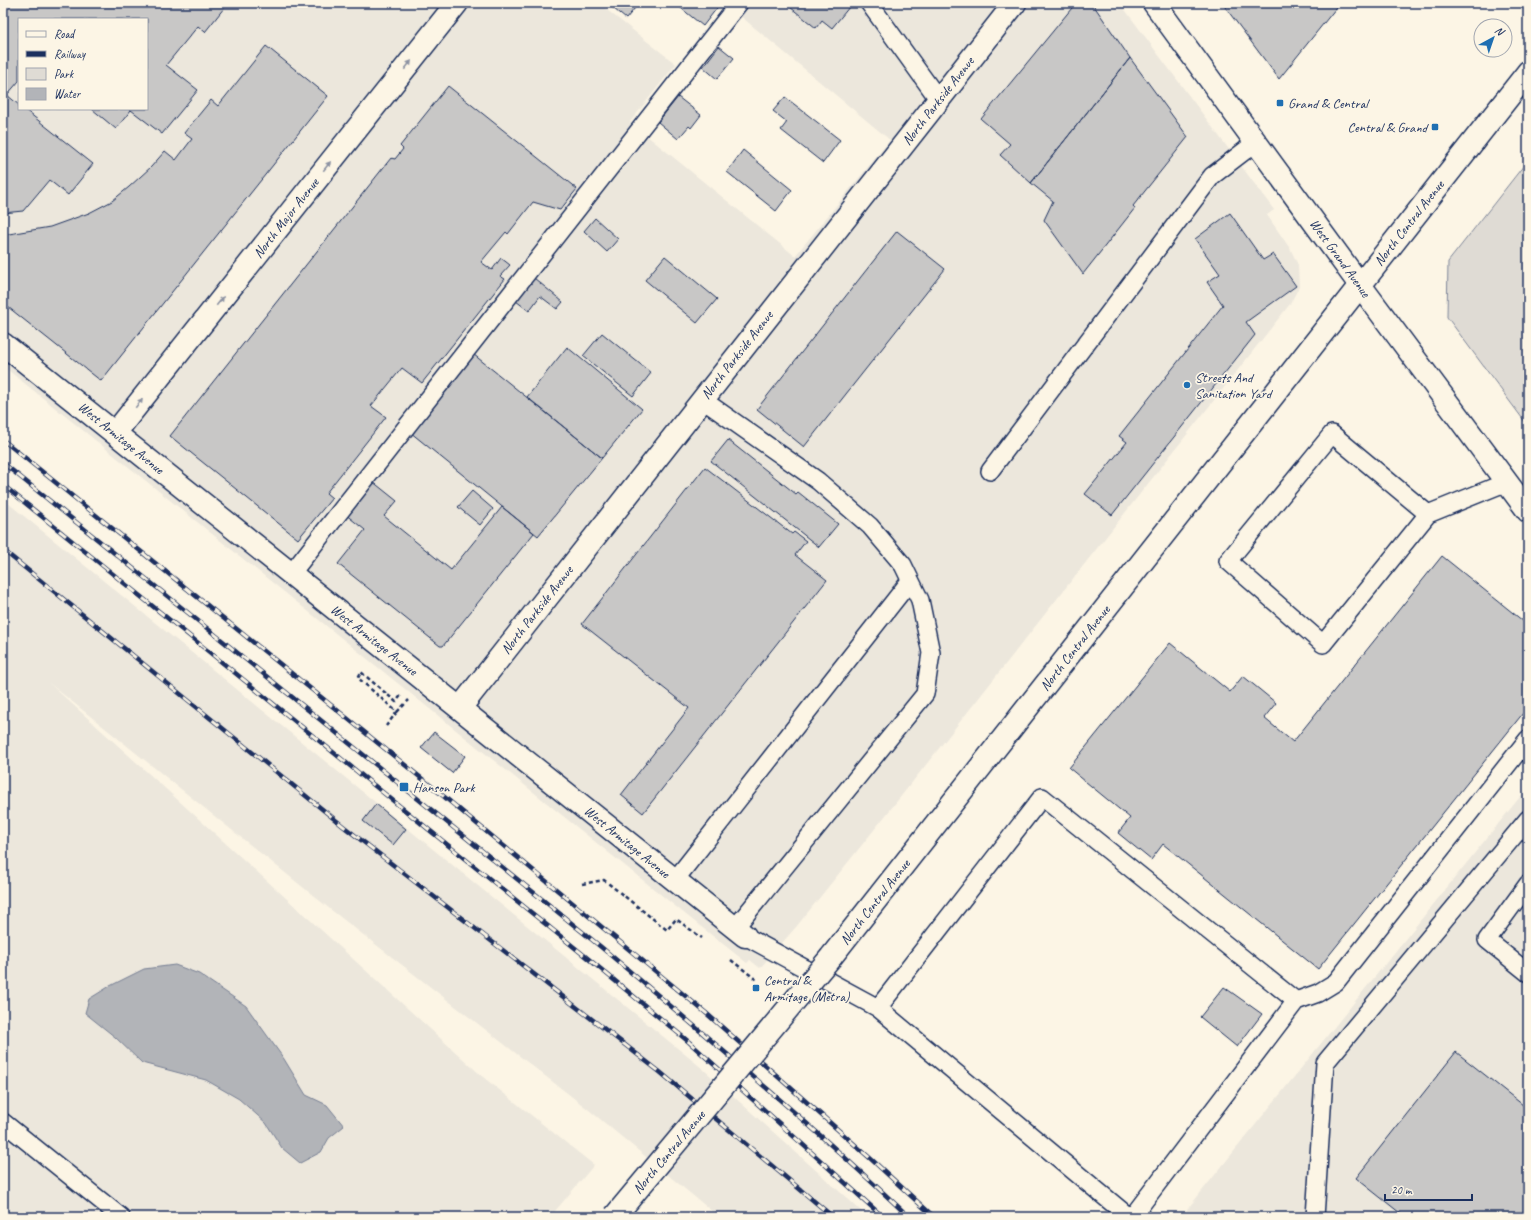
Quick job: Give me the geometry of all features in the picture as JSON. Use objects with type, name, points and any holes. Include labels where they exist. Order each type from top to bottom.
[{"type":"street","name":"North Major Avenue","points":[[115,433],[457,3]]},
{"type":"street","name":"North Parkside Avenue","points":[[460,708],[1015,3]]},
{"type":"street","name":"West Grand Avenue","points":[[1154,3],[1255,143],[1528,511]]},
{"type":"street","name":"North Central Avenue","points":[[615,1217],[831,957],[1528,72]]},
{"type":"street","name":"West Armitage Avenue","points":[[3,344],[740,932]]},
{"type":"lane","points":[[291,574],[739,3]]},
{"type":"lane","points":[[869,3],[939,100]]},
{"type":"lane","points":[[990,471],[1212,176],[1255,143]]},
{"type":"lane","points":[[703,400],[818,481],[870,526],[903,565],[920,600],[932,653],[925,694],[740,932],[878,1008],[1129,1217]]},
{"type":"lane","points":[[1428,514],[1332,434],[1228,561],[1323,644],[1428,514],[1507,482]]},
{"type":"lane","points":[[675,880],[910,581]]},
{"type":"lane","points":[[1132,1217],[1296,1001],[1318,993],[1336,982],[1528,739]]},
{"type":"lane","points":[[878,1008],[1042,797],[1296,1001]]},
{"type":"lane","points":[[1315,1217],[1325,1063],[1528,818]]},
{"type":"lane","points":[[1528,884],[1487,940],[1528,973]]},
{"type":"lane","points":[[3,1122],[121,1217]]},
{"type":"path","points":[[397,712],[358,678],[361,672],[396,702],[402,694]]},
{"type":"path","points":[[386,726],[409,700]]},
{"type":"path","points":[[582,884],[604,880],[667,930],[676,918]]},
{"type":"path","points":[[743,969],[758,981]]},
{"type":"shaded area","points":[[3,3],[598,3],[676,64],[630,122],[795,256],[890,140],[738,14],[747,3],[1120,3],[1274,210],[1267,215],[1291,250],[1298,265],[1299,287],[1290,304],[906,790],[796,927],[760,968],[750,960],[747,963],[3,366]]},
{"type":"shaded area","points":[[3,499],[703,1069],[868,1217],[719,1217],[589,1110],[330,909],[49,683],[483,1077],[594,1165],[550,1217],[3,1217]]},
{"type":"shaded area","points":[[1528,787],[1528,1217],[1181,1217]]},
{"type":"green space","points":[[1528,160],[1528,426],[1447,317],[1448,262]]},
{"type":"water","points":[[175,965],[199,974],[246,1006],[284,1059],[306,1095],[327,1105],[344,1126],[329,1138],[321,1152],[300,1163],[282,1148],[266,1123],[239,1099],[206,1080],[142,1063],[115,1037],[85,1013],[89,999],[110,986],[144,969]]},
{"type":"building","points":[[3,3],[228,3],[205,32],[198,26],[166,65],[198,90],[162,134],[131,110],[148,110],[148,18],[18,18],[18,82],[7,95],[18,104],[18,110],[25,110],[93,164],[68,195],[49,180],[23,211],[3,213]]},
{"type":"building","points":[[607,3],[639,3],[626,19]]},
{"type":"building","points":[[785,3],[846,3],[850,6],[832,28],[822,20],[816,28]]},
{"type":"building","points":[[1076,3],[1092,3],[1130,58],[1031,183],[1000,155],[1010,144],[981,119]]},
{"type":"building","points":[[1222,3],[1340,3],[1279,79]]},
{"type":"building","points":[[676,4],[720,4],[703,26]]},
{"type":"building","points":[[266,46],[328,96],[101,381],[3,303],[3,235],[50,227],[89,213],[112,201],[151,167],[165,151],[176,160],[192,139],[184,133],[211,100],[218,106]]},
{"type":"building","points":[[719,46],[734,58],[717,79],[703,67]]},
{"type":"building","points":[[1130,58],[1188,137],[1133,206],[1135,208],[1083,274],[1044,220],[1053,201],[1031,183]]},
{"type":"building","points":[[448,86],[577,189],[560,210],[533,202],[508,234],[506,232],[481,262],[492,270],[501,258],[510,265],[500,276],[505,279],[422,383],[402,368],[371,406],[386,417],[326,493],[332,498],[298,539],[170,436],[391,158],[395,159],[403,149],[400,146]]},
{"type":"building","points":[[678,97],[701,115],[691,128],[689,126],[678,139],[658,122]]},
{"type":"building","points":[[785,97],[840,140],[823,163],[781,130],[787,122],[773,111]]},
{"type":"building","points":[[93,110],[131,110],[116,129]]},
{"type":"building","points":[[743,150],[792,190],[776,211],[727,172]]},
{"type":"building","name":"Streets And Sanitation Yard","points":[[1230,213],[1263,260],[1273,254],[1296,286],[1246,322],[1255,335],[1112,515],[1085,494],[1127,442],[1119,436],[1223,305],[1207,282],[1220,274],[1195,239]]},
{"type":"building","points":[[595,218],[618,239],[607,252],[584,231]]},
{"type":"building","points":[[897,231],[945,269],[804,447],[757,409]]},
{"type":"building","points":[[665,256],[717,299],[697,323],[645,280]]},
{"type":"building","points":[[534,278],[563,302],[557,309],[540,296],[529,311],[516,301]]},
{"type":"building","points":[[602,333],[651,373],[633,396],[583,356]]},
{"type":"building","points":[[567,347],[642,409],[602,458],[527,397]]},
{"type":"building","points":[[473,354],[602,458],[538,536],[410,432]]},
{"type":"building","points":[[728,440],[796,494],[798,492],[838,524],[819,547],[711,461]]},
{"type":"building","points":[[705,467],[792,534],[794,532],[806,541],[795,555],[827,580],[643,813],[621,795],[689,708],[582,624]]},
{"type":"building","points":[[372,481],[397,501],[384,516],[451,570],[502,507],[534,533],[443,646],[440,646],[338,564],[365,530],[345,514]]},
{"type":"building","points":[[472,491],[493,509],[480,525],[458,507]]},
{"type":"building","points":[[1442,556],[1528,625],[1528,707],[1318,969],[1163,844],[1151,860],[1118,833],[1130,818],[1069,768],[1170,643],[1230,692],[1243,676],[1276,703],[1264,718],[1293,742]]},
{"type":"building","points":[[434,732],[465,756],[452,773],[421,748]]},
{"type":"building","points":[[376,804],[406,829],[393,845],[363,821]]},
{"type":"building","points":[[1224,987],[1262,1014],[1237,1047],[1200,1017]]},
{"type":"building","points":[[1456,1052],[1528,1109],[1528,1217],[1405,1217],[1356,1178]]},
{"type":"railway","points":[[3,440],[436,790],[706,1013],[871,1159],[934,1217]]},
{"type":"railway","points":[[3,463],[601,947],[795,1113],[909,1217]]},
{"type":"railway","points":[[3,485],[585,956],[689,1042],[883,1217]]},
{"type":"railway","points":[[3,550],[343,826],[660,1072],[833,1217]]},
{"type":"place","name":"Grand & Central","points":[[1280,103]]},
{"type":"place","name":"Central & Grand","points":[[1435,127]]},
{"type":"place","name":"Streets And Sanitation Yard","points":[[1187,385]]},
{"type":"place","name":"Hanson Park","points":[[404,787]]},
{"type":"place","name":"Central & Armitage (Metra)","points":[[756,988]]}]
